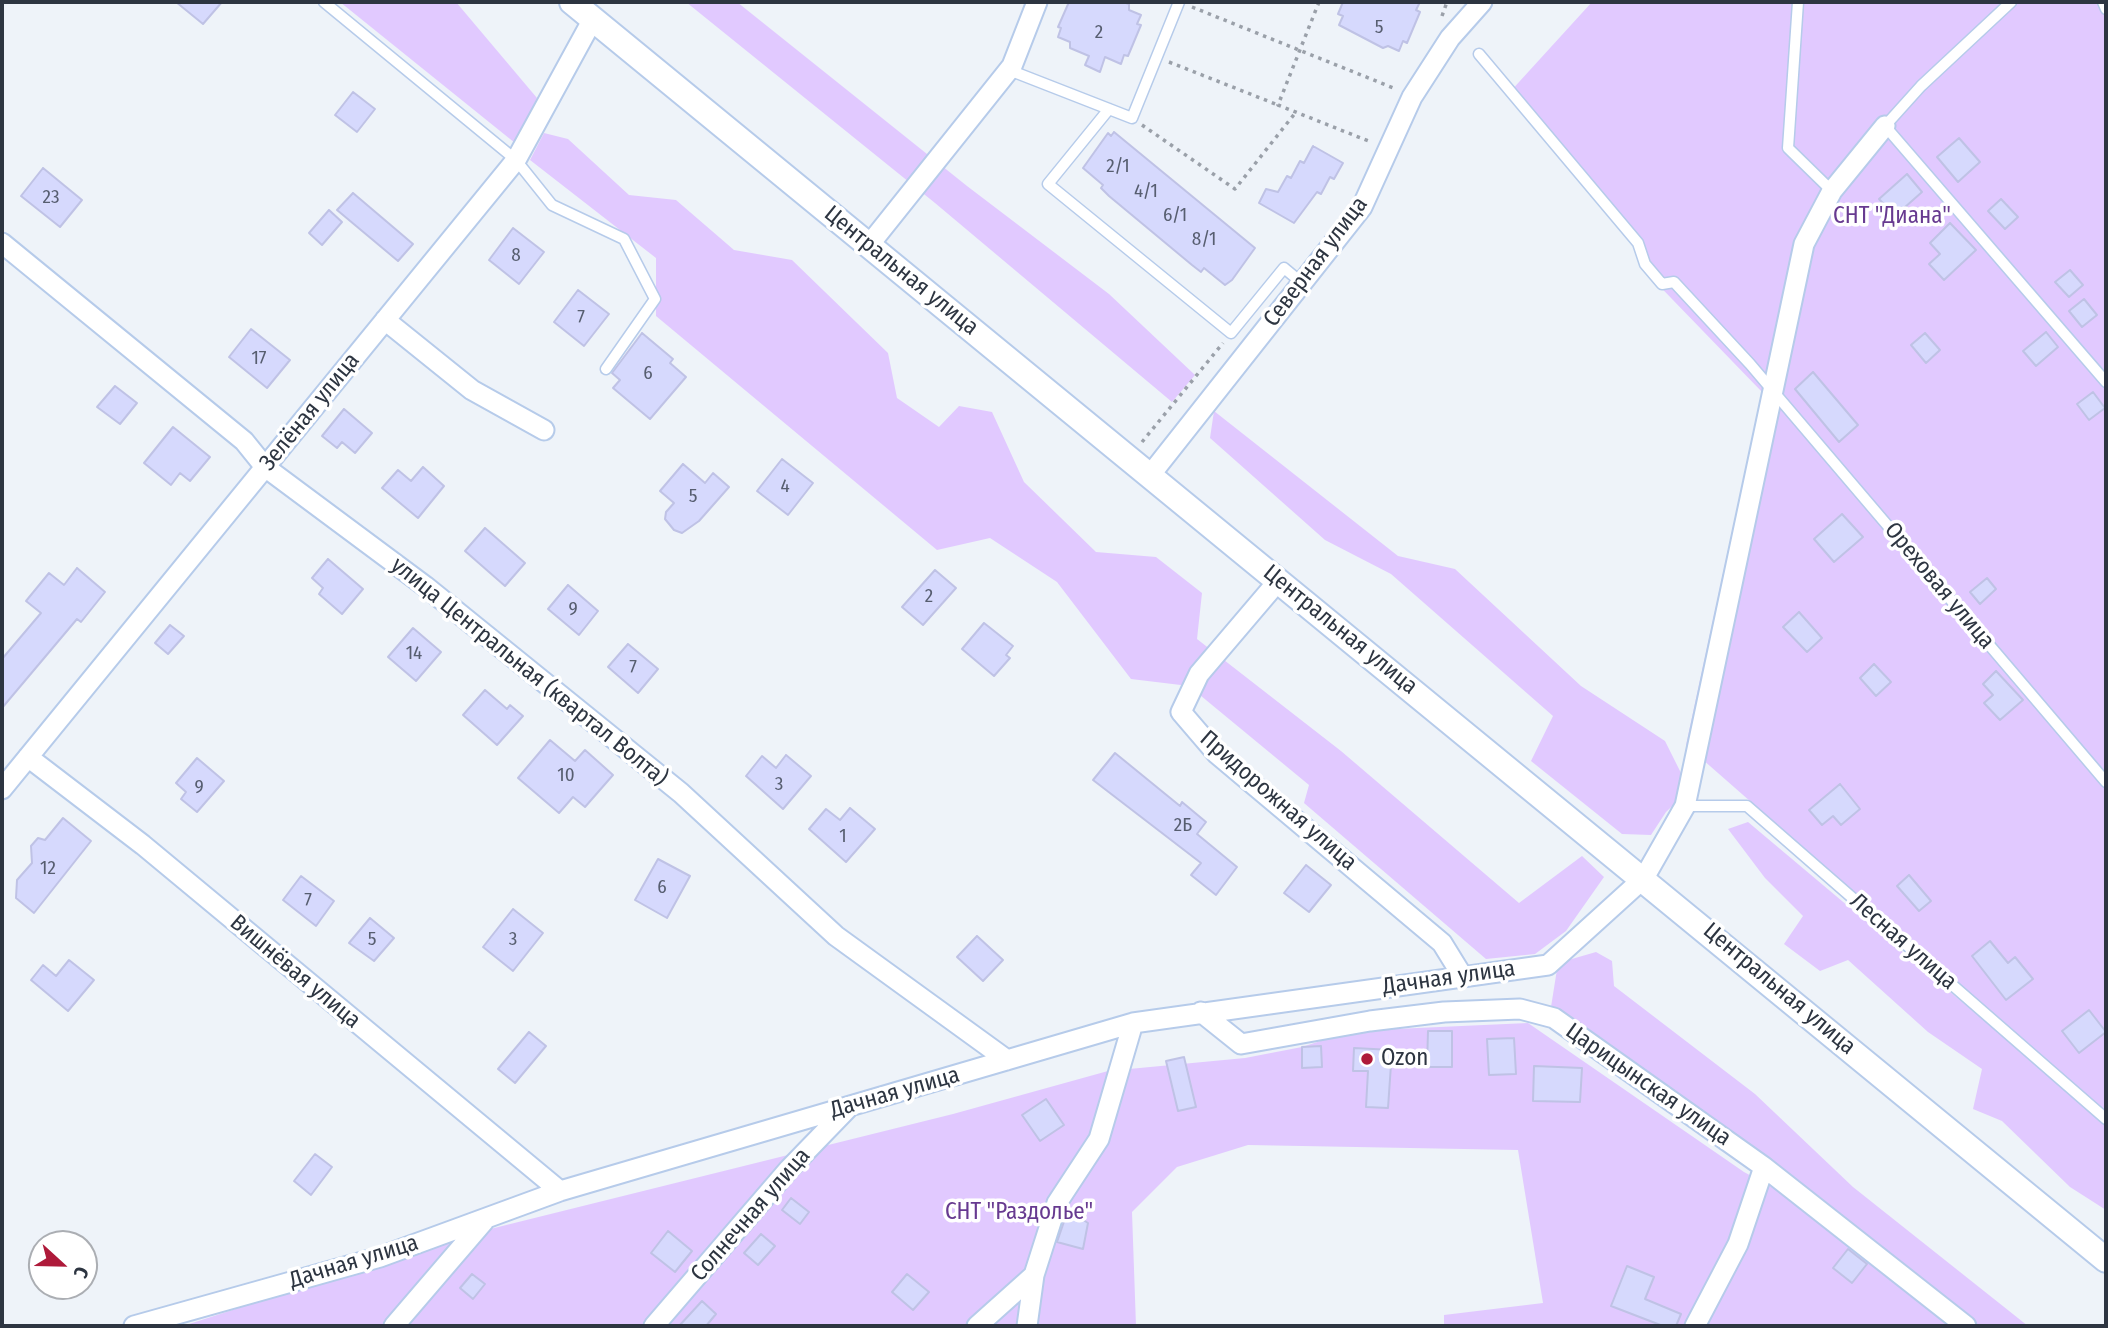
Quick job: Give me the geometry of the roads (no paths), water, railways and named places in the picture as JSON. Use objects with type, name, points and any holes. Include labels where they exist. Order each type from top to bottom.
[{"type":"street","name":"Центральная улица","points":[[572,2],[1644,878],[2106,1260]]},
{"type":"street","points":[[869,245],[1009,70],[1037,2]]},
{"type":"street","name":"Северная улица","points":[[1151,474],[1362,207],[1412,97],[1450,38],[1482,2]]},
{"type":"street","name":"Зелёная улица","points":[[2,789],[516,160],[593,19]]},
{"type":"street","name":"Дачная улица","points":[[135,1326],[380,1257],[560,1191],[1133,1023],[1548,965],[1644,878],[1685,806],[1771,389],[1804,244],[1832,191],[1885,126]]},
{"type":"street","name":"улица Центральная (квартал Волта)","points":[[2,243],[53,282],[244,441],[265,467],[425,586],[489,641],[681,793],[836,936],[1007,1060]]},
{"type":"street","points":[[385,320],[472,390],[544,430]]},
{"type":"street","name":"Придорожная улица","points":[[1279,580],[1199,674],[1181,712],[1217,754],[1442,943],[1463,976]]},
{"type":"street","name":"Вишнёвая улица","points":[[28,757],[143,845],[560,1191]]},
{"type":"street","name":"Царицынская улица","points":[[1201,1012],[1241,1044],[1444,1012],[1520,1009],[1554,1018],[1764,1167],[1966,1326]]},
{"type":"street","points":[[1027,1326],[1034,1276],[1057,1203],[1099,1139],[1133,1023]]},
{"type":"street","name":"Солнечная улица","points":[[654,1326],[789,1170],[850,1106]]},
{"type":"street","points":[[1695,1326],[1738,1244],[1764,1167]]},
{"type":"street","points":[[394,1326],[486,1218]]},
{"type":"street","points":[[977,1326],[1034,1276]]},
{"type":"lane","points":[[324,2],[516,160],[552,205],[624,239],[655,299],[606,369]]},
{"type":"lane","points":[[1009,70],[1132,118],[1179,2]]},
{"type":"lane","points":[[1798,2],[1788,148],[1832,191]]},
{"type":"lane","points":[[2011,2],[1921,86],[1885,126],[2106,382]]},
{"type":"lane","points":[[2103,2],[2106,9]]},
{"type":"lane","name":"Ореховая улица","points":[[1479,54],[1638,243],[1645,264],[1661,284],[1674,282],[1771,389],[2106,782]]},
{"type":"lane","points":[[1109,109],[1048,184],[1231,333],[1284,268],[1303,283]]},
{"type":"lane","name":"Лесная улица","points":[[1685,806],[1747,806],[2106,1119]]},
{"type":"place","name":"Ozon","points":[[1367,1059]]},
{"type":"park label","name":"СНТ \"Диана\"","points":[[1892,217]]},
{"type":"park label","name":"СНТ \"Раздолье\"","points":[[1019,1213]]}]
